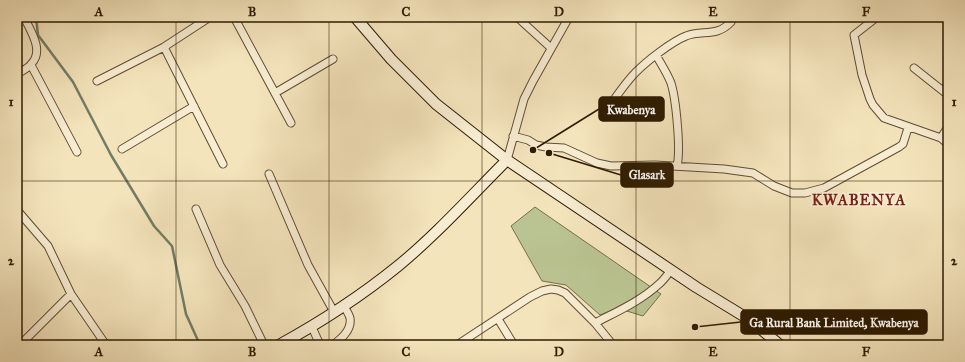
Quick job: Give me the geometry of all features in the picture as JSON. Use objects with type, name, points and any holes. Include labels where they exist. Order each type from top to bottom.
[{"type":"main road","points":[[355,17],[391,59],[436,104],[507,160],[671,270],[750,320],[780,345]]},
{"type":"main road","points":[[279,345],[312,327],[344,306],[399,265],[470,198],[507,160]]},
{"type":"street","points":[[17,74],[31,65],[35,60],[37,50],[24,17]]},
{"type":"street","points":[[97,81],[164,47],[210,17]]},
{"type":"street","points":[[234,17],[291,122]]},
{"type":"street","points":[[517,17],[551,48]]},
{"type":"street","points":[[507,160],[524,99],[569,17]]},
{"type":"street","points":[[604,114],[636,72],[656,55],[685,36],[705,34],[720,30],[731,22],[732,17]]},
{"type":"street","points":[[877,17],[854,35],[862,75],[873,105],[884,118],[908,128],[941,138],[948,144]]},
{"type":"street","points":[[164,47],[222,164]]},
{"type":"street","points":[[656,55],[671,83],[675,102],[679,152],[677,166]]},
{"type":"street","points":[[275,93],[333,59]]},
{"type":"street","points":[[31,65],[77,152]]},
{"type":"street","points":[[914,68],[948,95]]},
{"type":"street","points":[[122,149],[194,106]]},
{"type":"street","points":[[941,138],[948,127]]},
{"type":"street","points":[[513,136],[546,147],[564,148],[576,155],[597,163],[611,166],[677,166],[752,173],[786,192],[792,193],[811,192],[824,188],[899,148],[903,144],[908,128]]},
{"type":"street","points":[[269,174],[308,265],[334,312]]},
{"type":"street","points":[[196,209],[220,265],[245,306],[264,345]]},
{"type":"street","points":[[17,210],[48,246],[71,294],[106,345]]},
{"type":"street","points":[[595,323],[619,311],[652,290],[671,270]]},
{"type":"street","points":[[457,345],[498,320],[530,297],[542,291],[551,289],[565,293],[595,323],[613,345]]},
{"type":"street","points":[[20,345],[71,294]]},
{"type":"street","points":[[333,345],[343,338],[349,328],[350,318],[344,306]]},
{"type":"street","points":[[498,320],[514,345]]},
{"type":"street","points":[[312,327],[320,345]]},
{"type":"green space","points":[[535,207],[661,294],[643,316],[617,308],[600,315],[566,285],[542,281],[511,226]]},
{"type":"waterway","points":[[36,17],[38,35],[73,82],[111,155],[154,226],[172,246],[186,314],[200,345]]},
{"type":"place","name":"Kwabenya","points":[[533,150]]},
{"type":"place","name":"Glasark","points":[[549,153]]},
{"type":"place","name":"Ga Rural Bank Limited, Kwabenya","points":[[695,327]]},
{"type":"district","name":"KWABENYA","points":[[859,200]]}]
